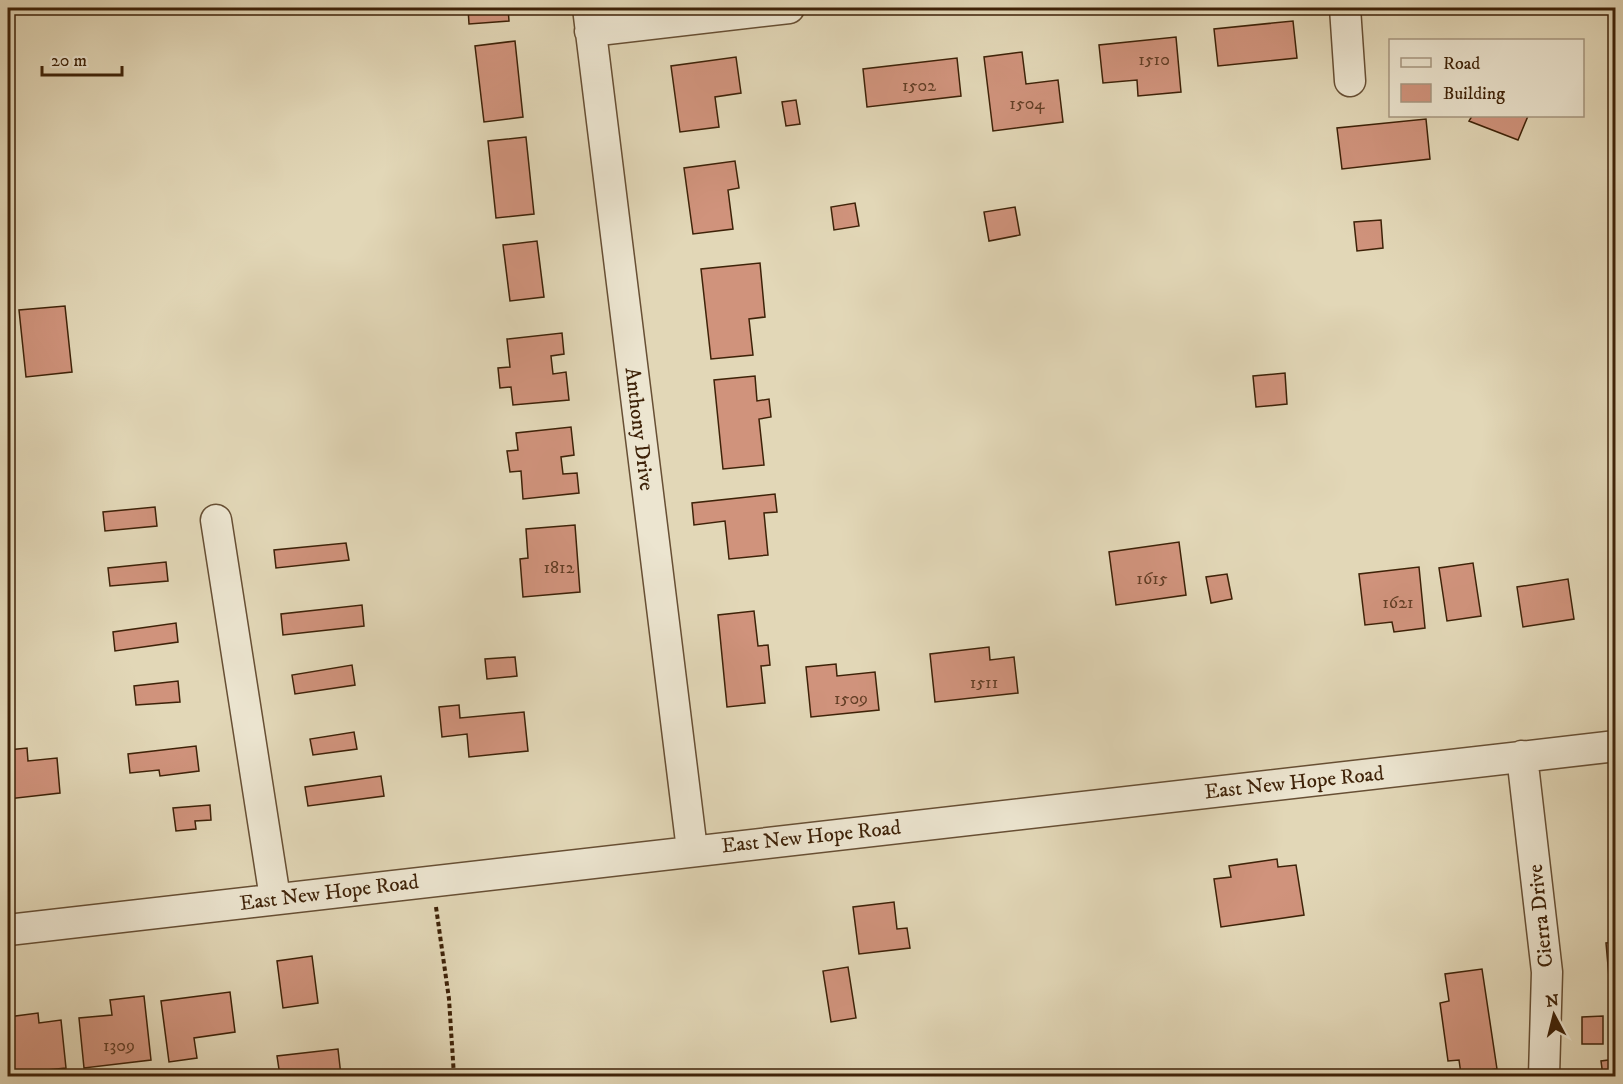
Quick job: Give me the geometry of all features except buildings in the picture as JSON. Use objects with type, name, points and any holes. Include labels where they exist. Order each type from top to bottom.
[{"type":"street","points":[[589,19],[789,8]]},
{"type":"street","points":[[1345,8],[1350,81]]},
{"type":"street","name":"Anthony Drive","points":[[589,19],[692,850]]},
{"type":"street","points":[[216,520],[275,898]]},
{"type":"street","name":"East New Hope Road","points":[[8,930],[1616,746]]},
{"type":"street","name":"Cierra Drive","points":[[1522,756],[1547,972],[1544,1077]]},
{"type":"path","points":[[435,902],[449,999],[454,1077]]}]
